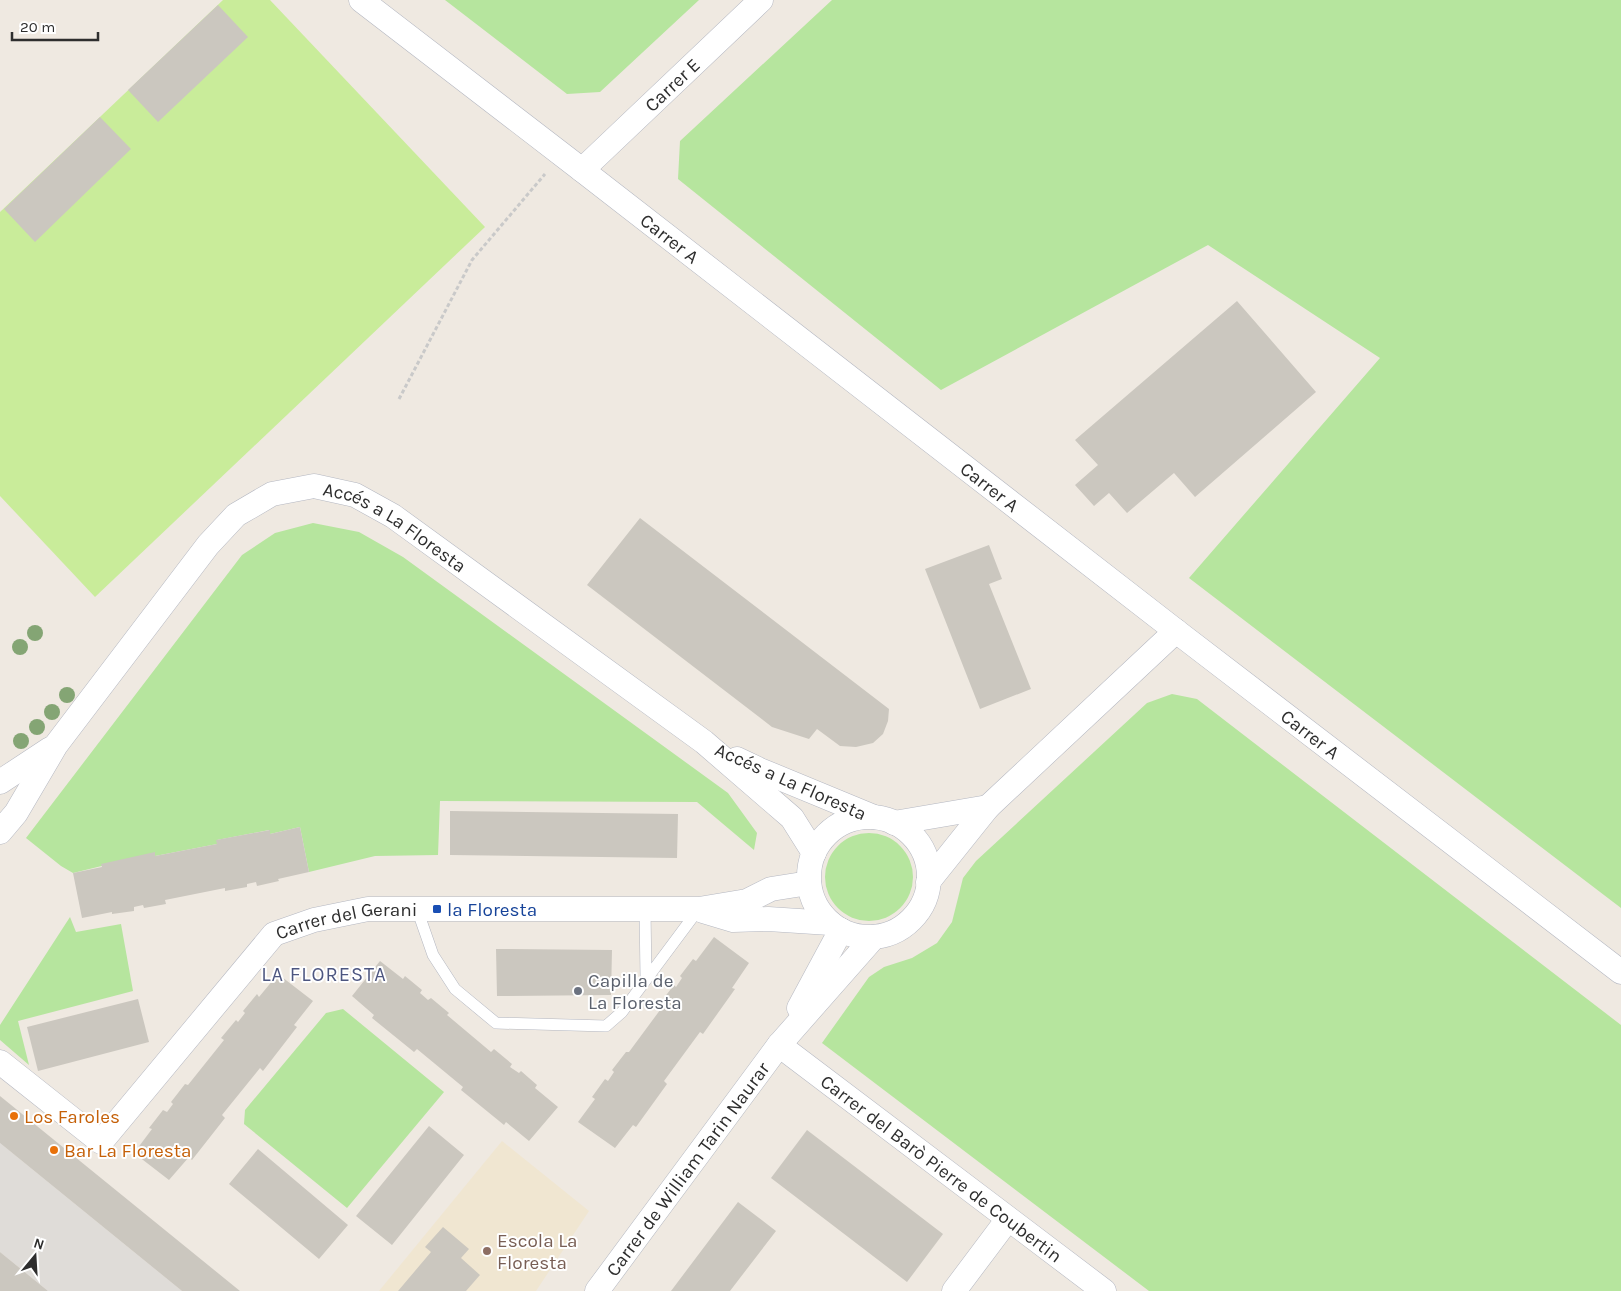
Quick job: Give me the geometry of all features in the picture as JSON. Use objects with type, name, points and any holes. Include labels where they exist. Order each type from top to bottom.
[{"type":"street","name":"Carrer A","points":[[361,0],[1176,631],[1621,972]]},
{"type":"street","name":"Carrer E","points":[[582,170],[762,0]]},
{"type":"street","name":"Accés a La Floresta","points":[[0,832],[16,813],[56,745],[208,545],[236,515],[272,494],[314,486],[355,494],[393,516],[704,742],[792,818],[814,853]]},
{"type":"street","points":[[928,882],[988,807],[1176,631]]},
{"type":"street","name":"Accés a La Floresta","points":[[704,742],[760,770],[886,821]]},
{"type":"street","name":"Accés a La Floresta","points":[[0,782],[56,745]]},
{"type":"street","points":[[886,821],[909,833],[920,847],[927,864],[928,882],[925,898],[917,913],[905,925],[890,933],[874,937],[857,936],[836,927],[820,912],[813,898],[809,883],[810,868],[814,853],[822,840],[834,829],[847,822],[862,818],[886,821],[988,807]]},
{"type":"street","name":"Carrer del Gerani","points":[[0,1062],[101,1142],[274,934],[314,920],[368,909],[699,909],[747,901],[771,889],[809,883]]},
{"type":"street","name":"Carrer del Gerani","points":[[699,909],[733,920],[768,919],[836,927]]},
{"type":"street","name":"Carrer de William Tarin Naurar","points":[[779,1045],[836,927]]},
{"type":"street","name":"Carrer de William Tarin Naurar","points":[[597,1291],[779,1045],[874,937]]},
{"type":"street","name":"Carrer del Barò Pierre de Coubertin","points":[[779,1045],[1104,1291]]},
{"type":"street","points":[[954,1291],[1008,1219]]},
{"type":"lane","points":[[417,909],[434,955],[455,989],[496,1023],[606,1026],[622,1012],[699,909]]},
{"type":"lane","points":[[645,909],[646,978]]},
{"type":"path","points":[[399,398],[472,260],[562,154]]},
{"type":"shaded area","name":"Escola La Floresta","points":[[502,1141],[589,1211],[536,1291],[379,1291]]},
{"type":"shaded area","points":[[0,1143],[182,1291],[48,1291],[0,1252]]},
{"type":"green space","points":[[223,0],[270,0],[485,227],[95,597],[0,496],[0,212]]},
{"type":"green space","points":[[445,0],[699,0],[600,92],[567,94]]},
{"type":"green space","points":[[832,0],[1621,0],[1621,908],[1189,578],[1380,358],[1208,245],[941,390],[678,179],[680,141]]},
{"type":"green space","points":[[313,523],[359,532],[403,557],[728,793],[757,833],[754,850],[697,802],[440,801],[438,855],[375,856],[309,872],[300,827],[270,834],[269,830],[217,840],[217,844],[155,856],[155,853],[73,873],[61,866],[26,838],[242,555],[275,533]]},
{"type":"green space","points":[[1172,694],[1197,699],[1621,1025],[1621,1291],[1149,1291],[822,1043],[869,977],[884,967],[912,958],[937,943],[952,922],[963,878],[976,861],[1147,703]]},
{"type":"green space","points":[[869,833],[886,837],[900,846],[909,860],[913,877],[909,894],[900,908],[886,917],[869,921],[852,917],[838,908],[829,894],[825,877],[829,860],[838,846],[852,837]]},
{"type":"green space","points":[[70,917],[76,932],[121,924],[133,991],[18,1021],[29,1065],[0,1040],[0,1025]]},
{"type":"green space","points":[[343,1009],[444,1092],[347,1208],[244,1124],[245,1110],[326,1013]]},
{"type":"building","points":[[218,5],[248,37],[158,122],[128,90]]},
{"type":"building","points":[[100,117],[131,149],[35,242],[4,209]]},
{"type":"building","points":[[1237,301],[1316,392],[1195,497],[1174,473],[1127,513],[1109,493],[1094,506],[1075,485],[1098,465],[1075,440]]},
{"type":"building","points":[[640,518],[889,709],[888,721],[883,734],[873,743],[856,747],[840,746],[817,729],[809,739],[772,727],[587,585]]},
{"type":"building","points":[[989,545],[1002,579],[989,584],[1031,689],[980,709],[925,569]]},
{"type":"building","points":[[450,811],[678,814],[677,858],[450,855]]},
{"type":"building","points":[[300,827],[309,872],[257,886],[256,882],[247,884],[247,887],[225,891],[225,888],[165,900],[166,904],[144,908],[143,905],[134,907],[134,911],[112,914],[112,912],[82,918],[73,873],[102,867],[101,864],[155,852],[155,856],[217,844],[216,840],[270,830],[270,834]]},
{"type":"building","points":[[714,937],[749,963],[732,988],[735,989],[703,1034],[700,1032],[664,1081],[667,1084],[636,1127],[633,1125],[615,1148],[578,1122],[595,1099],[592,1097],[605,1079],[608,1081],[614,1072],[612,1070],[626,1052],[629,1052],[663,1006],[660,1003],[674,985],[676,987],[682,978],[680,976],[693,959],[696,961]]},
{"type":"building","points":[[496,949],[612,950],[611,995],[497,996]]},
{"type":"building","points":[[380,961],[403,979],[405,976],[422,990],[420,993],[428,1000],[431,998],[449,1013],[447,1015],[491,1052],[494,1049],[512,1064],[510,1067],[519,1073],[521,1071],[537,1085],[535,1088],[558,1107],[529,1141],[506,1122],[504,1125],[461,1090],[463,1087],[417,1049],[414,1052],[372,1018],[374,1015],[352,996]]},
{"type":"building","points":[[278,974],[313,1001],[294,1025],[297,1027],[263,1071],[260,1068],[222,1115],[225,1118],[192,1160],[189,1157],[169,1180],[134,1153],[152,1129],[149,1128],[163,1110],[167,1112],[173,1104],[171,1102],[185,1084],[188,1085],[224,1040],[221,1038],[236,1020],[238,1022],[245,1013],[243,1011],[257,994],[259,997]]},
{"type":"building","points":[[138,999],[149,1042],[38,1071],[27,1027]]},
{"type":"building","points":[[0,1096],[240,1291],[182,1291],[0,1143]]},
{"type":"building","points":[[429,1126],[464,1155],[392,1245],[356,1216]]},
{"type":"building","points":[[807,1130],[943,1234],[907,1282],[771,1178]]},
{"type":"building","points":[[258,1149],[348,1225],[319,1259],[229,1184]]},
{"type":"building","points":[[738,1202],[776,1231],[730,1291],[671,1291]]},
{"type":"building","points":[[443,1227],[469,1249],[461,1258],[480,1275],[466,1291],[398,1291],[431,1252],[425,1247]]},
{"type":"building","points":[[0,1252],[48,1291],[0,1291]]},
{"type":"place","name":"la Floresta","points":[[437,909]]},
{"type":"place","name":"Capilla de La Floresta","points":[[578,991]]},
{"type":"place","name":"Los Faroles","points":[[14,1116]]},
{"type":"place","name":"Bar La Floresta","points":[[54,1150]]},
{"type":"place","name":"Escola La Floresta","points":[[487,1251]]},
{"type":"district","name":"LA FLORESTA","points":[[324,974]]}]
